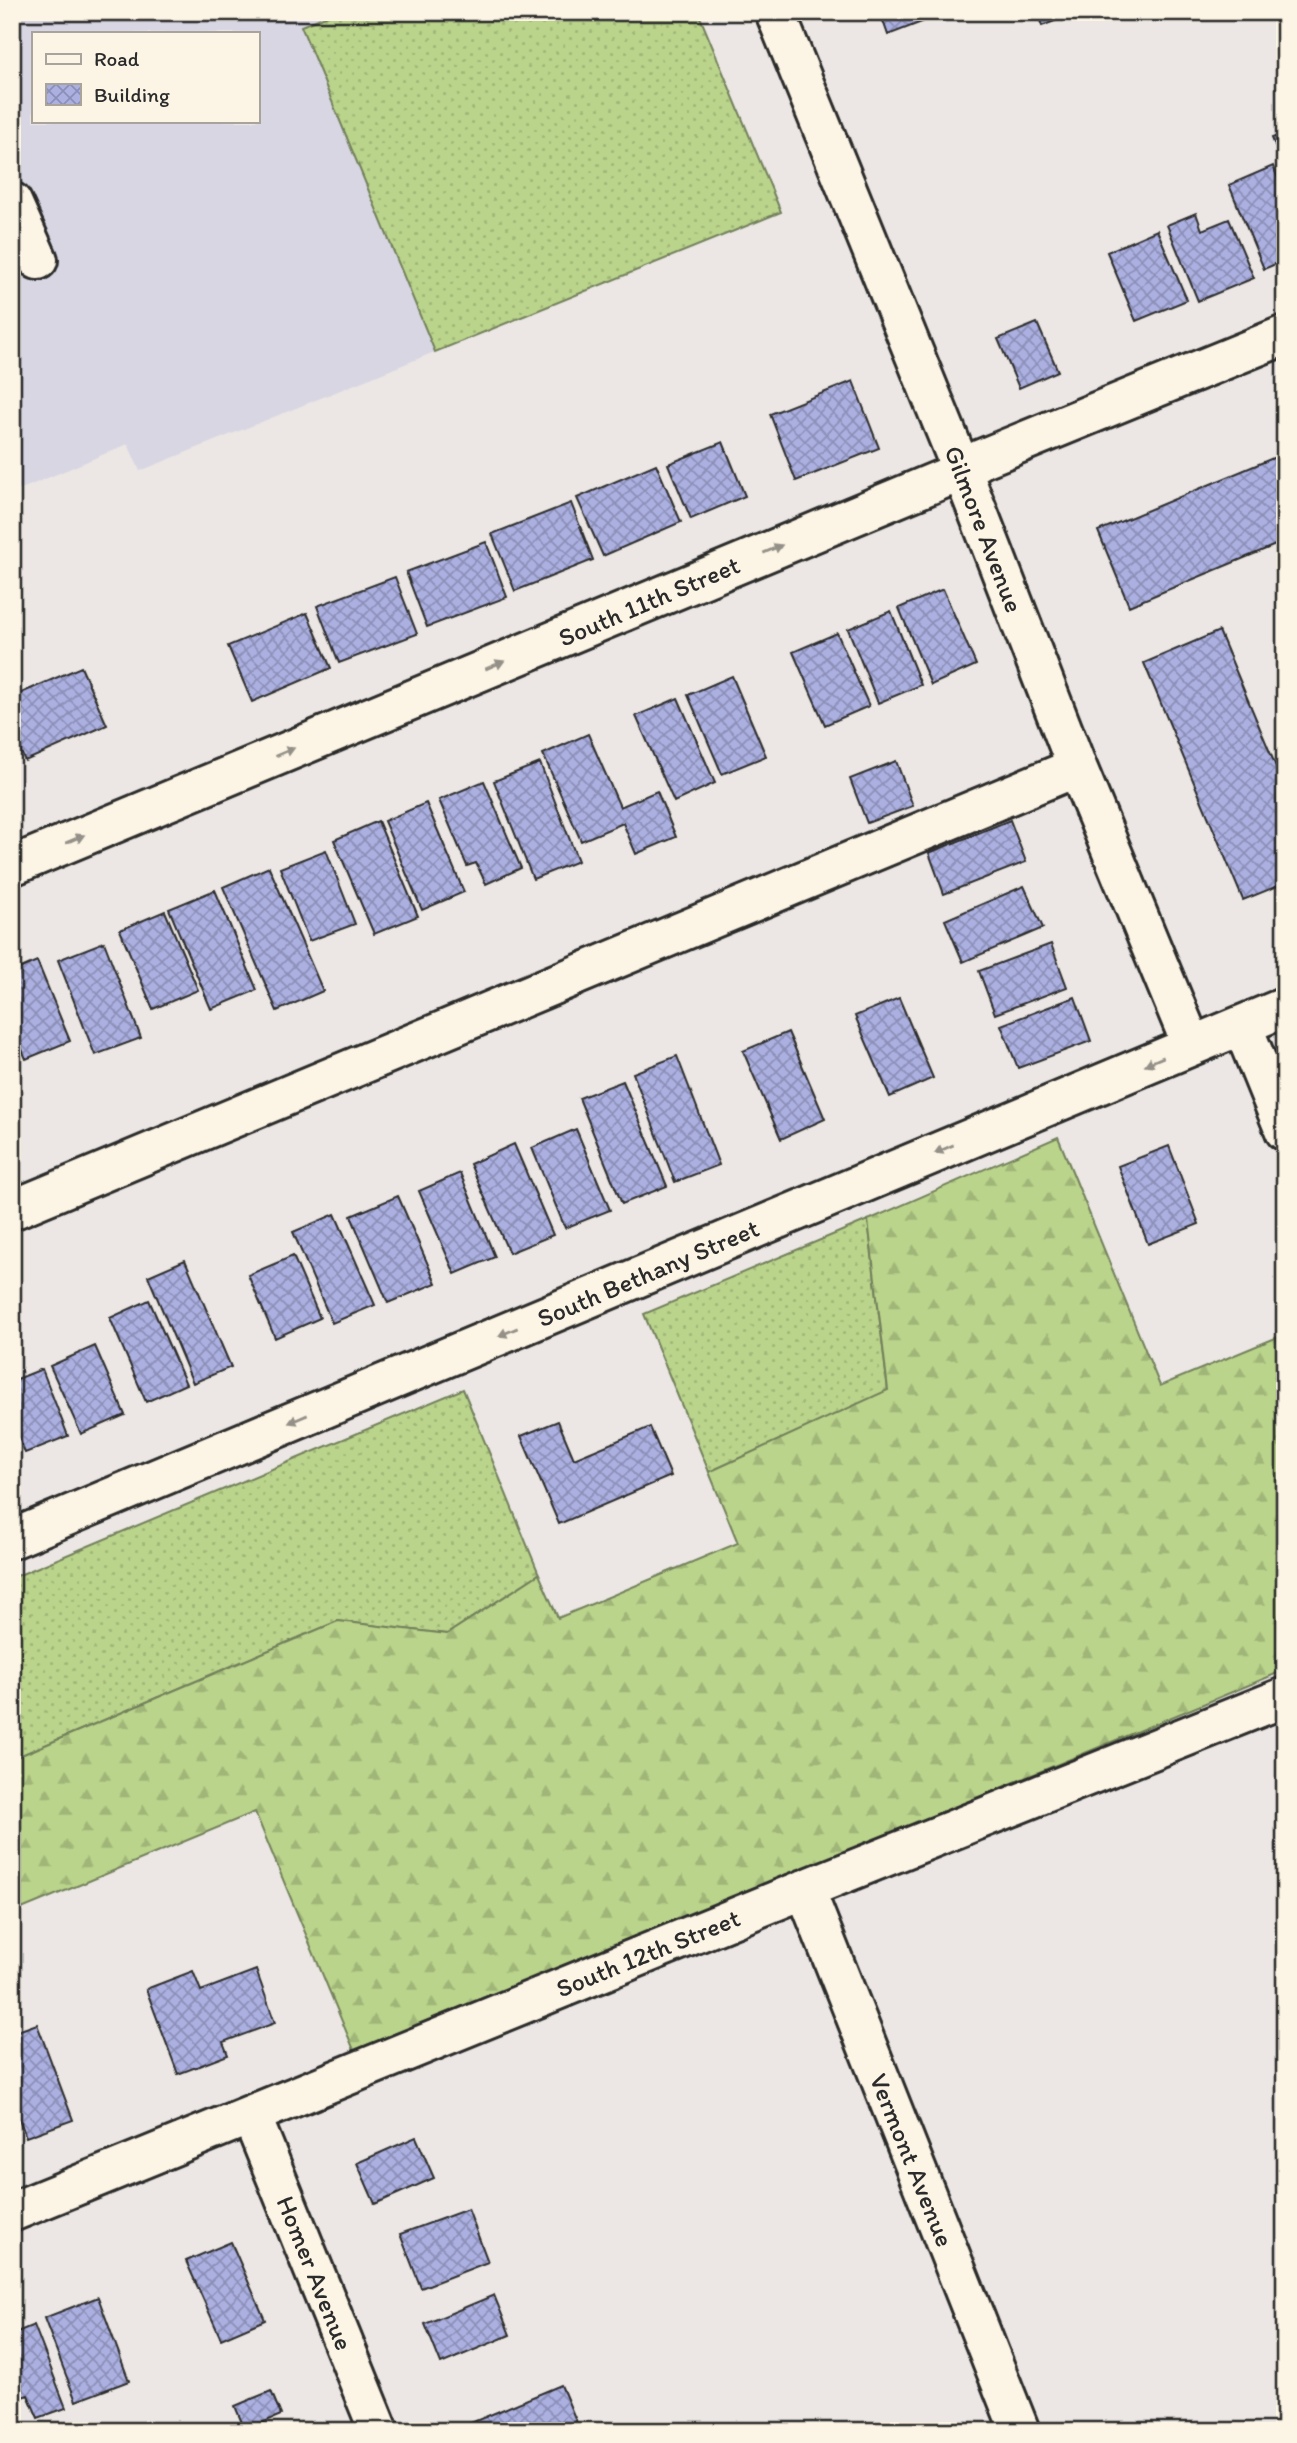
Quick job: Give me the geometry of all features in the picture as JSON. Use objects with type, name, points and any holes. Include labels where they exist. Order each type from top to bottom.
[{"type":"street","name":"Gilmore Avenue","points":[[775,12],[962,471],[1077,767],[1192,1046]]},
{"type":"street","points":[[12,202],[38,260]]},
{"type":"street","name":"South 11th Street","points":[[12,866],[962,471],[981,459],[1285,335]]},
{"type":"street","points":[[12,1210],[1077,767]]},
{"type":"street","name":"South Bethany Street","points":[[12,1539],[1285,1007]]},
{"type":"street","points":[[1242,1025],[1285,1131]]},
{"type":"street","name":"South 12th Street","points":[[12,2212],[1285,1697]]},
{"type":"street","name":"Vermont Avenue","points":[[805,1889],[1020,2431]]},
{"type":"street","name":"Homer Avenue","points":[[251,2115],[379,2431]]},
{"type":"shaded area","points":[[12,12],[698,12],[781,212],[140,471],[128,444],[12,493]]},
{"type":"green space","points":[[335,12],[698,12],[781,212],[435,352],[301,26]]},
{"type":"green space","points":[[1058,1137],[1160,1386],[1285,1334],[1285,1670],[356,2055],[255,1812],[12,1913],[12,1759],[338,1621],[447,1634],[539,1574],[558,1618],[738,1543],[709,1472],[888,1390],[868,1220]]},
{"type":"green space","points":[[868,1220],[888,1391],[709,1472],[644,1314]]},
{"type":"green space","points":[[463,1389],[539,1574],[447,1634],[338,1621],[12,1759],[12,1578]]},
{"type":"building","points":[[880,12],[928,12],[930,19],[888,35]]},
{"type":"building","points":[[1037,12],[1078,12],[1042,26]]},
{"type":"building","points":[[1285,133],[1285,170],[1272,138]]},
{"type":"building","points":[[1273,166],[1285,196],[1285,260],[1264,269],[1229,185]]},
{"type":"building","points":[[1196,213],[1202,230],[1229,219],[1254,278],[1198,301],[1167,225]]},
{"type":"building","points":[[1157,230],[1187,300],[1136,321],[1107,252]]},
{"type":"building","points":[[1037,323],[1058,371],[1019,388],[998,339]]},
{"type":"building","points":[[853,381],[879,448],[796,481],[770,414]]},
{"type":"building","points":[[723,442],[745,496],[691,519],[668,464]]},
{"type":"building","points":[[1285,453],[1285,541],[1129,606],[1098,531]]},
{"type":"building","points":[[656,464],[681,522],[603,556],[577,498]]},
{"type":"building","points":[[571,503],[593,560],[515,591],[492,534]]},
{"type":"building","points":[[486,542],[507,597],[427,627],[406,572]]},
{"type":"building","points":[[395,577],[417,634],[339,663],[317,606]]},
{"type":"building","points":[[943,589],[976,665],[931,685],[899,608]]},
{"type":"building","points":[[891,611],[921,685],[878,703],[848,629]]},
{"type":"building","points":[[307,613],[331,668],[252,702],[228,646]]},
{"type":"building","points":[[1219,631],[1285,788],[1285,883],[1243,900],[1144,663]]},
{"type":"building","points":[[837,633],[869,706],[825,725],[793,652]]},
{"type":"building","points":[[81,667],[107,725],[25,761],[12,733],[12,697]]},
{"type":"building","points":[[732,676],[766,756],[722,774],[688,695]]},
{"type":"building","points":[[678,698],[715,783],[674,802],[636,716]]},
{"type":"building","points":[[588,734],[620,807],[657,791],[676,837],[636,854],[623,823],[581,841],[543,754]]},
{"type":"building","points":[[896,761],[913,806],[867,823],[850,779]]},
{"type":"building","points":[[540,763],[578,861],[533,879],[494,781]]},
{"type":"building","points":[[484,781],[521,868],[486,884],[476,863],[467,866],[439,800]]},
{"type":"building","points":[[426,803],[464,892],[422,910],[384,821]]},
{"type":"building","points":[[1010,820],[1026,862],[944,894],[929,853]]},
{"type":"building","points":[[378,821],[418,916],[374,934],[334,840]]},
{"type":"building","points":[[326,850],[355,924],[309,941],[280,868]]},
{"type":"building","points":[[269,867],[323,991],[277,1011],[223,887]]},
{"type":"building","points":[[1024,886],[1043,928],[963,962],[945,920]]},
{"type":"building","points":[[215,890],[257,990],[211,1009],[169,909]]},
{"type":"building","points":[[165,911],[198,990],[153,1009],[120,930]]},
{"type":"building","points":[[104,942],[141,1038],[95,1055],[58,960]]},
{"type":"building","points":[[1051,944],[1067,987],[995,1014],[979,971]]},
{"type":"building","points":[[37,961],[70,1041],[26,1059],[12,1026],[12,972]]},
{"type":"building","points":[[1075,997],[1091,1041],[1018,1068],[1001,1025]]},
{"type":"building","points":[[899,998],[933,1078],[890,1097],[855,1016]]},
{"type":"building","points":[[788,1032],[825,1119],[781,1139],[743,1051]]},
{"type":"building","points":[[677,1056],[719,1165],[675,1182],[633,1073]]},
{"type":"building","points":[[623,1081],[667,1186],[622,1204],[579,1098]]},
{"type":"building","points":[[576,1129],[610,1210],[565,1228],[532,1148]]},
{"type":"building","points":[[514,1144],[553,1235],[509,1253],[470,1164]]},
{"type":"building","points":[[1169,1146],[1199,1224],[1148,1244],[1118,1166]]},
{"type":"building","points":[[460,1173],[495,1257],[455,1274],[419,1191]]},
{"type":"building","points":[[398,1196],[436,1283],[388,1303],[351,1216]]},
{"type":"building","points":[[335,1214],[375,1305],[332,1323],[293,1232]]},
{"type":"building","points":[[293,1256],[320,1318],[275,1338],[248,1275]]},
{"type":"building","points":[[185,1260],[231,1367],[193,1383],[148,1276]]},
{"type":"building","points":[[149,1300],[186,1384],[146,1402],[110,1318]]},
{"type":"building","points":[[95,1346],[125,1415],[81,1434],[50,1366]]},
{"type":"building","points":[[42,1369],[68,1436],[25,1453],[12,1420],[12,1381]]},
{"type":"building","points":[[558,1421],[574,1459],[650,1427],[671,1476],[559,1524],[521,1436]]},
{"type":"building","points":[[256,1970],[275,2023],[223,2042],[228,2055],[178,2074],[146,1989],[193,1971],[201,1991]]},
{"type":"building","points":[[37,2024],[73,2120],[26,2137],[12,2100],[12,2033]]},
{"type":"building","points":[[416,2137],[434,2178],[375,2204],[357,2163]]},
{"type":"building","points":[[468,2209],[488,2262],[421,2288],[400,2234]]},
{"type":"building","points":[[231,2242],[265,2320],[221,2339],[186,2261]]},
{"type":"building","points":[[494,2295],[510,2335],[441,2364],[425,2324]]},
{"type":"building","points":[[98,2297],[129,2381],[76,2401],[44,2318]]},
{"type":"building","points":[[34,2325],[66,2408],[38,2418],[28,2395],[13,2400],[12,2397],[12,2334]]},
{"type":"building","points":[[561,2385],[580,2430],[469,2431],[466,2425]]},
{"type":"building","points":[[271,2391],[281,2415],[245,2430],[235,2406]]}]
